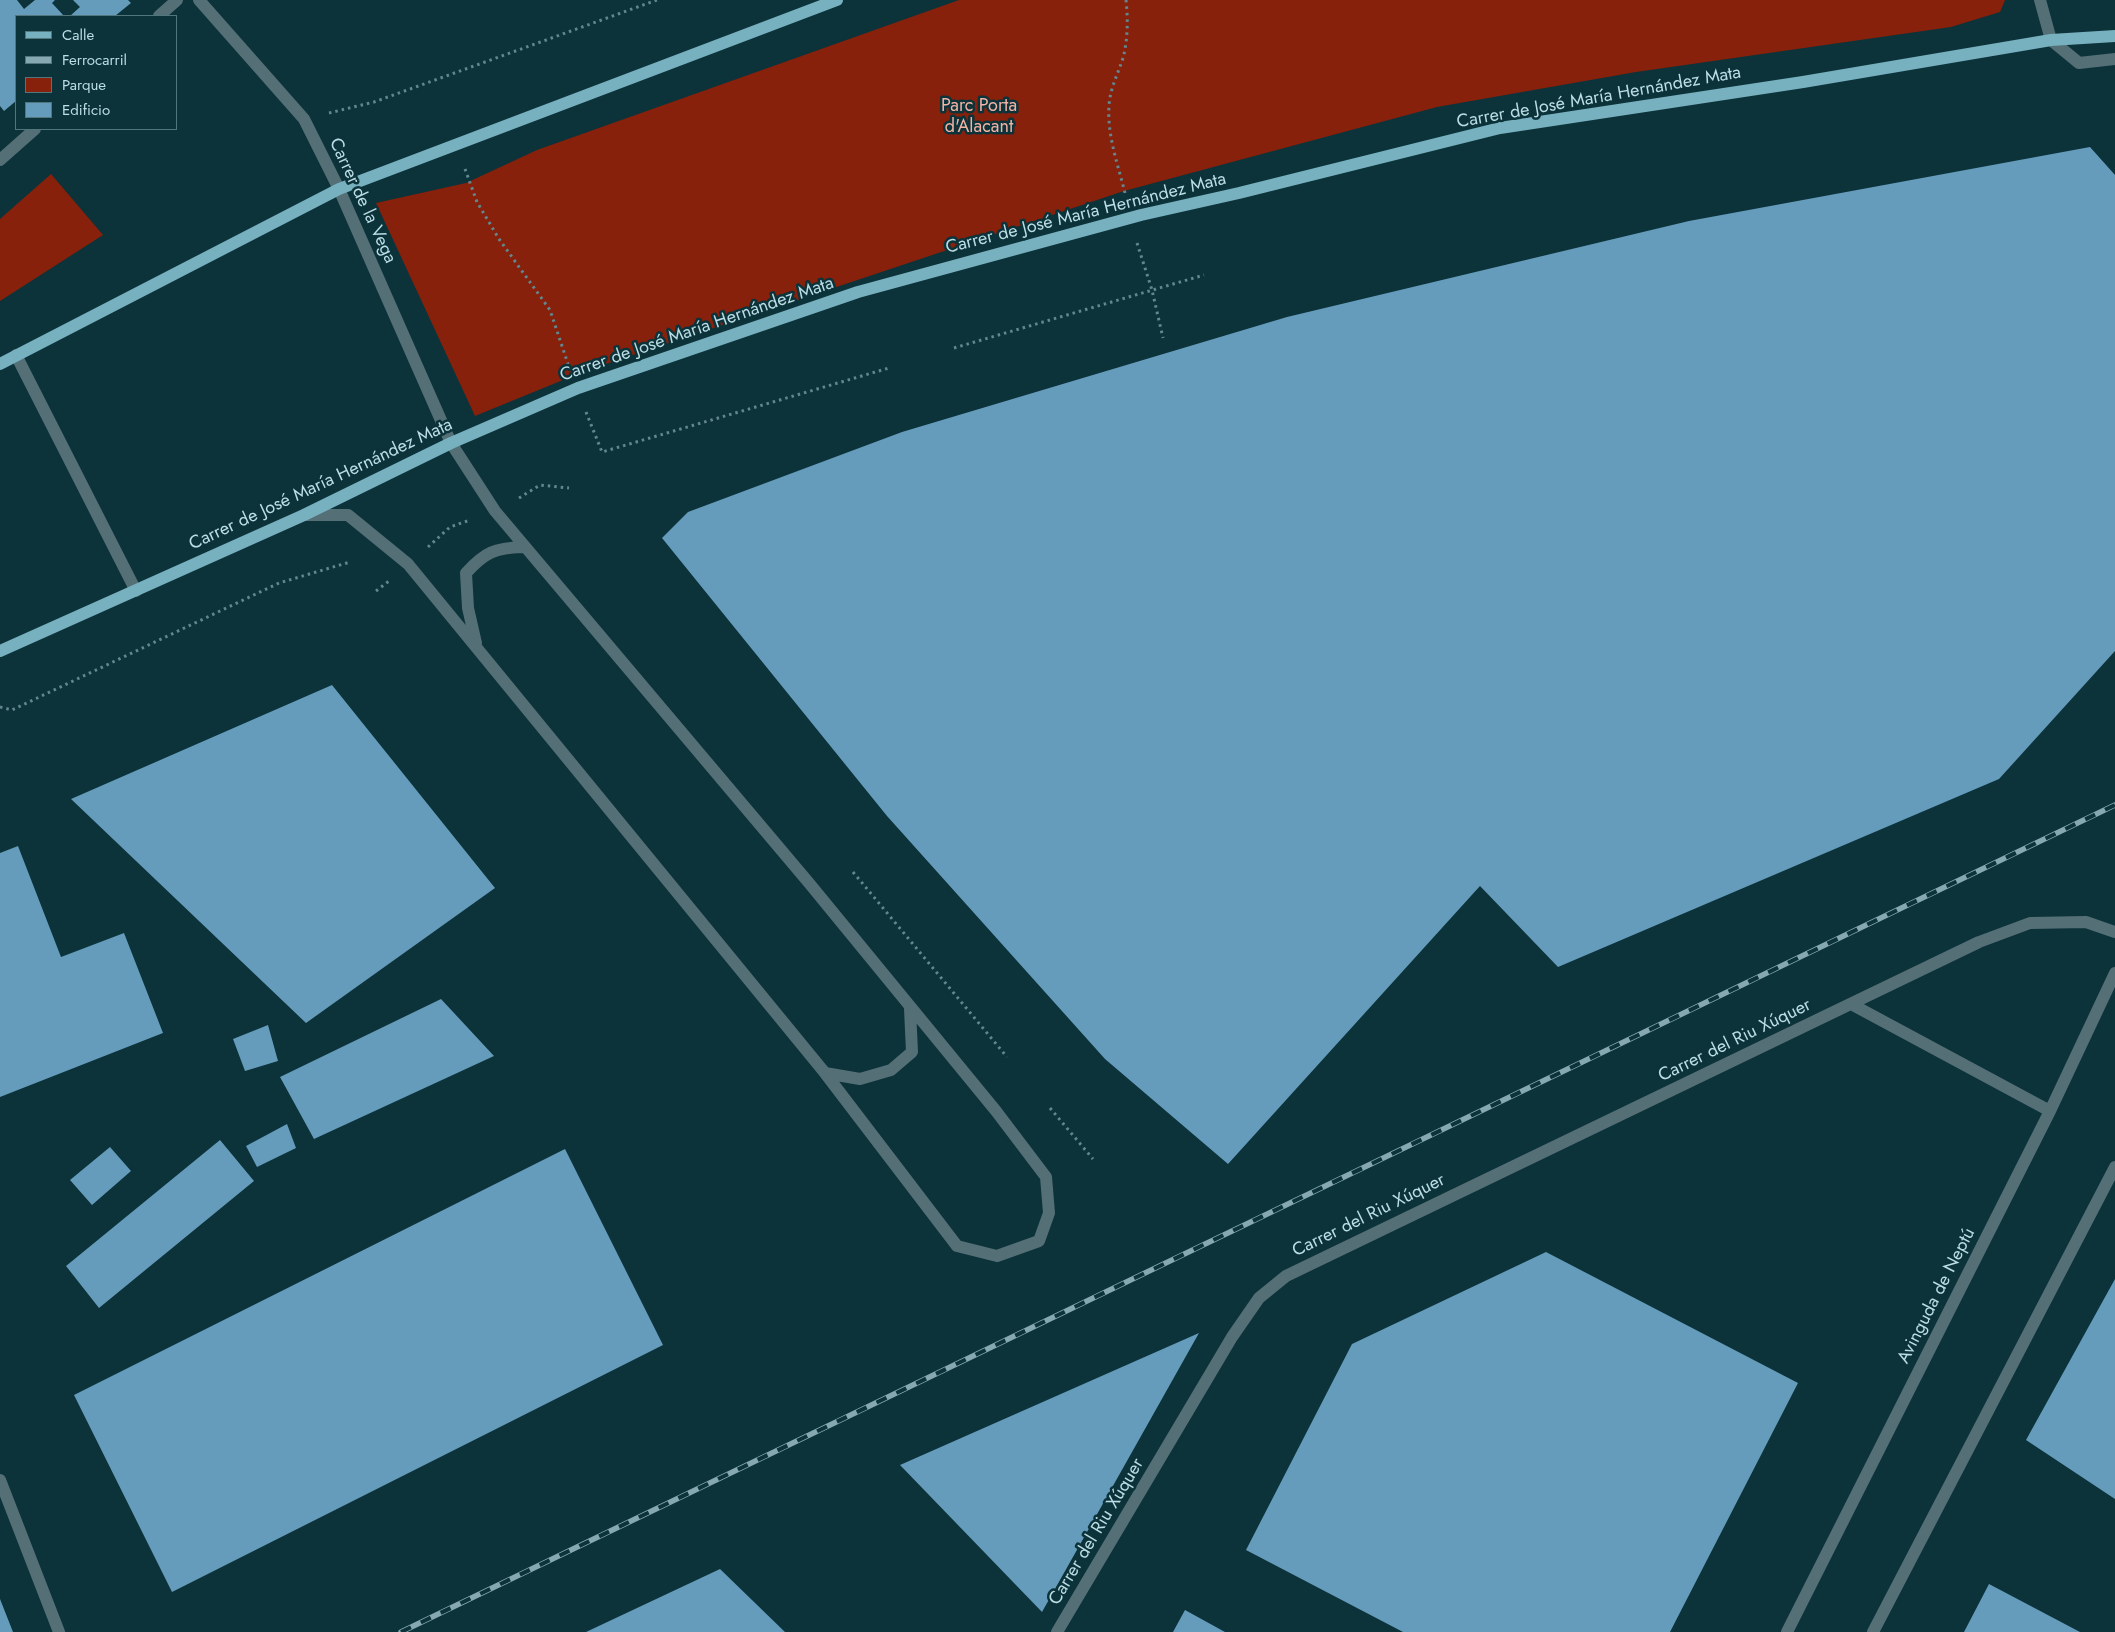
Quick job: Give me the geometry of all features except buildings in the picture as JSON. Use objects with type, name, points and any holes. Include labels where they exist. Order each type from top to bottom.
[{"type":"main road","points":[[0,364],[339,190],[837,0]]},
{"type":"main road","name":"Carrer de José María Hernández Mata","points":[[0,651],[304,515],[451,443],[578,388],[858,292],[1129,218],[1500,128],[1804,82],[2051,40],[2115,36]]},
{"type":"street","points":[[160,15],[176,0]]},
{"type":"street","name":"Carrer de la Vega","points":[[200,0],[304,119],[339,190],[451,443],[495,511],[803,876],[910,1009],[996,1111],[1046,1177],[1050,1213],[1039,1241],[997,1256],[957,1246],[825,1073],[408,564],[348,515],[304,515]]},
{"type":"street","points":[[2040,0],[2051,40],[2079,63],[2115,59]]},
{"type":"street","points":[[1,157],[34,130]]},
{"type":"street","points":[[16,355],[136,590]]},
{"type":"street","points":[[477,647],[468,608],[466,573],[481,556],[502,548],[523,546]]},
{"type":"street","name":"Carrer del Riu Xúquer","points":[[1057,1632],[1232,1337],[1259,1298],[1286,1276],[1979,942],[2030,923],[2086,922],[2115,932]]},
{"type":"street","name":"Avinguda de Neptú","points":[[1787,1632],[2050,1110],[2115,973]]},
{"type":"street","points":[[1851,1004],[2050,1110]]},
{"type":"street","points":[[825,1073],[860,1079],[891,1070],[912,1052],[910,1009]]},
{"type":"street","points":[[1872,1632],[2115,1167]]},
{"type":"street","points":[[0,1480],[59,1632]]},
{"type":"path","points":[[304,119],[374,102],[656,0]]},
{"type":"path","points":[[1126,0],[1128,20],[1123,56],[1113,82],[1109,106],[1112,142],[1129,218],[1152,290],[1164,338]]},
{"type":"path","points":[[466,169],[477,202],[494,231],[550,310],[602,452],[889,368]]},
{"type":"path","points":[[954,348],[1204,275]]},
{"type":"path","points":[[514,500],[540,485],[570,488]]},
{"type":"path","points":[[424,550],[450,526],[473,519]]},
{"type":"path","points":[[0,708],[12,710],[279,583],[350,562]]},
{"type":"path","points":[[376,592],[392,578]]},
{"type":"path","points":[[853,872],[1007,1057]]},
{"type":"path","points":[[1050,1108],[1093,1159]]},
{"type":"green space","name":"Parc Porta d'Alacant","points":[[959,0],[2005,0],[2000,12],[1951,27],[1636,72],[1437,107],[1124,191],[585,371],[475,416],[376,203],[466,183],[537,150]]},
{"type":"green space","points":[[51,174],[103,235],[0,301],[0,219]]},
{"type":"railway","points":[[401,1632],[2115,805]]}]
